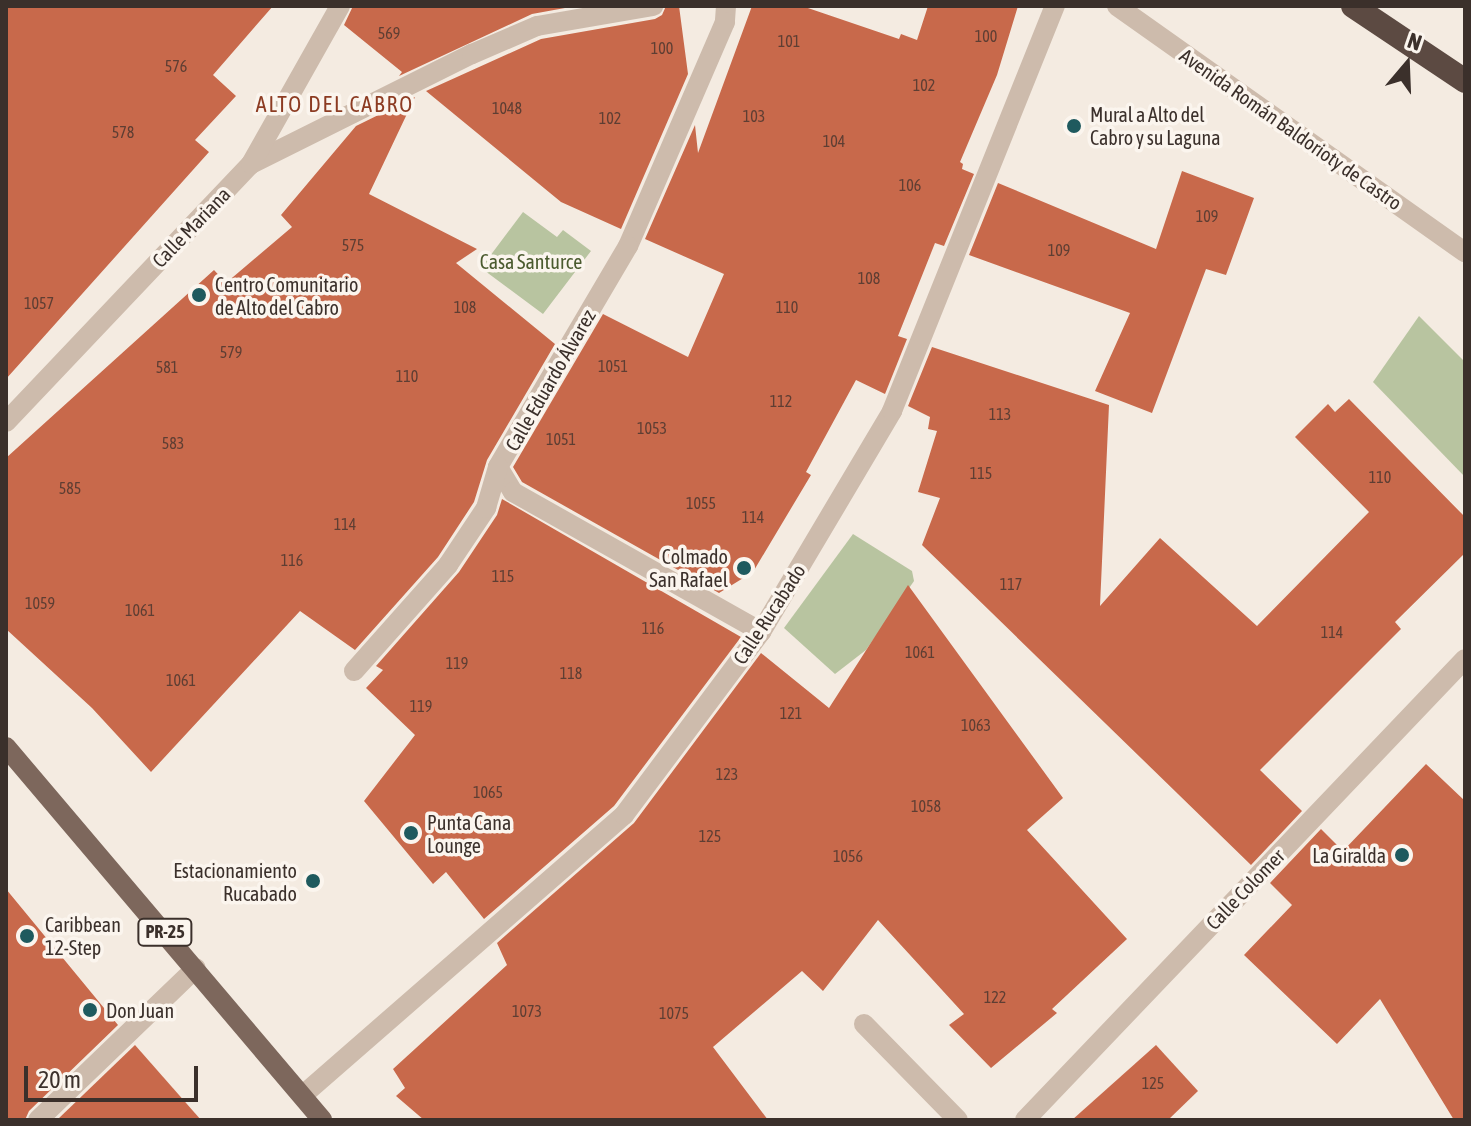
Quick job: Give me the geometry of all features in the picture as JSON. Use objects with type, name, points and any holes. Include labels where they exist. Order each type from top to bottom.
[{"type":"highway","points":[[1353,6],[1465,81]]},
{"type":"main road","name":"PR-25","points":[[6,747],[322,1120]]},
{"type":"street","name":"Calle Mariana","points":[[6,422],[251,164],[340,6]]},
{"type":"street","points":[[251,164],[472,54],[537,26],[653,6]]},
{"type":"street","name":"Calle Eduardo Álvarez","points":[[726,6],[725,22],[628,246],[498,467],[513,492],[761,632]]},
{"type":"street","name":"Calle Rucabado","points":[[303,1095],[624,815],[761,632],[892,411],[1055,6]]},
{"type":"street","name":"Avenida Román Baldorioty de Castro","points":[[1117,6],[1465,252]]},
{"type":"street","points":[[354,671],[448,565],[486,508],[498,467]]},
{"type":"street","name":"Calle Colomer","points":[[1025,1120],[1465,659]]},
{"type":"street","points":[[38,1120],[196,968]]},
{"type":"street","points":[[864,1024],[958,1120]]},
{"type":"green space","name":"Casa Santurce","points":[[523,212],[557,237],[563,230],[591,251],[543,314],[481,268]]},
{"type":"green space","points":[[1419,316],[1465,362],[1465,477],[1373,382]]},
{"type":"green space","points":[[853,534],[912,571],[914,581],[866,650],[835,674],[784,628]]},
{"type":"building","points":[[6,6],[273,6],[213,75],[236,96],[195,140],[209,152],[6,379]]},
{"type":"building","points":[[353,6],[576,6],[532,14],[399,76],[402,72],[344,25]]},
{"type":"building","points":[[666,6],[679,6],[688,74],[621,229],[561,202],[426,91],[541,39],[655,19],[662,15]]},
{"type":"building","points":[[752,6],[802,6],[899,39],[901,34],[917,40],[928,6],[1018,6],[997,75],[960,162],[962,169],[974,174],[944,246],[935,243],[898,336],[907,339],[885,394],[856,380],[806,472],[811,475],[753,572],[719,593],[522,482],[513,467],[603,314],[688,357],[724,274],[645,239],[695,125],[698,153]]},
{"type":"building","points":[[415,97],[369,194],[477,249],[456,263],[555,344],[487,460],[474,502],[438,557],[355,650],[300,611],[151,772],[92,708],[6,629],[6,458],[214,270],[226,283],[292,227],[281,215],[356,126]]},
{"type":"building","points":[[1182,171],[1254,198],[1226,275],[1206,269],[1152,413],[1095,391],[1130,313],[969,255],[998,183],[1156,249]]},
{"type":"building","points":[[932,347],[1109,405],[1100,606],[1160,538],[1257,626],[1369,512],[1295,437],[1328,404],[1335,412],[1349,399],[1465,517],[1465,553],[1395,622],[1401,629],[1260,770],[1302,811],[1251,865],[922,545],[940,498],[918,492],[937,431],[928,429],[930,417],[908,406]]},
{"type":"building","points":[[502,499],[741,637],[614,806],[484,919],[446,872],[433,884],[364,801],[415,735],[366,688],[383,670],[376,666],[459,572],[497,515]]},
{"type":"building","points":[[908,585],[1063,798],[1027,830],[1127,939],[1052,1009],[1057,1013],[991,1068],[949,1025],[964,1014],[878,920],[823,991],[802,971],[713,1047],[768,1120],[424,1120],[396,1096],[405,1088],[393,1069],[507,965],[497,943],[634,823],[761,653],[829,708]]},
{"type":"building","name":"La Giralda","points":[[1426,764],[1465,801],[1465,1120],[1454,1120],[1380,999],[1337,1044],[1244,955],[1292,905],[1270,883],[1321,829],[1343,851]]},
{"type":"building","points":[[6,889],[118,1025],[29,1111],[25,1120],[6,1120]]},
{"type":"building","points":[[135,1045],[201,1120],[57,1120]]},
{"type":"building","points":[[1156,1045],[1198,1091],[1168,1120],[1072,1120]]},
{"type":"place","name":"Mural a Alto del Cabro y su Laguna","points":[[1074,126]]},
{"type":"place","name":"Centro Comunitario de Alto del Cabro","points":[[199,295]]},
{"type":"place","name":"Colmado San Rafael","points":[[744,568]]},
{"type":"place","name":"Punta Cana Lounge","points":[[411,833]]},
{"type":"place","name":"La Giralda","points":[[1402,855]]},
{"type":"place","name":"Estacionamiento Rucabado","points":[[313,881]]},
{"type":"place","name":"Caribbean 12-Step","points":[[27,936]]},
{"type":"place","name":"Don Juan","points":[[90,1010]]},
{"type":"district","name":"ALTO DEL CABRO","points":[[335,105]]}]
